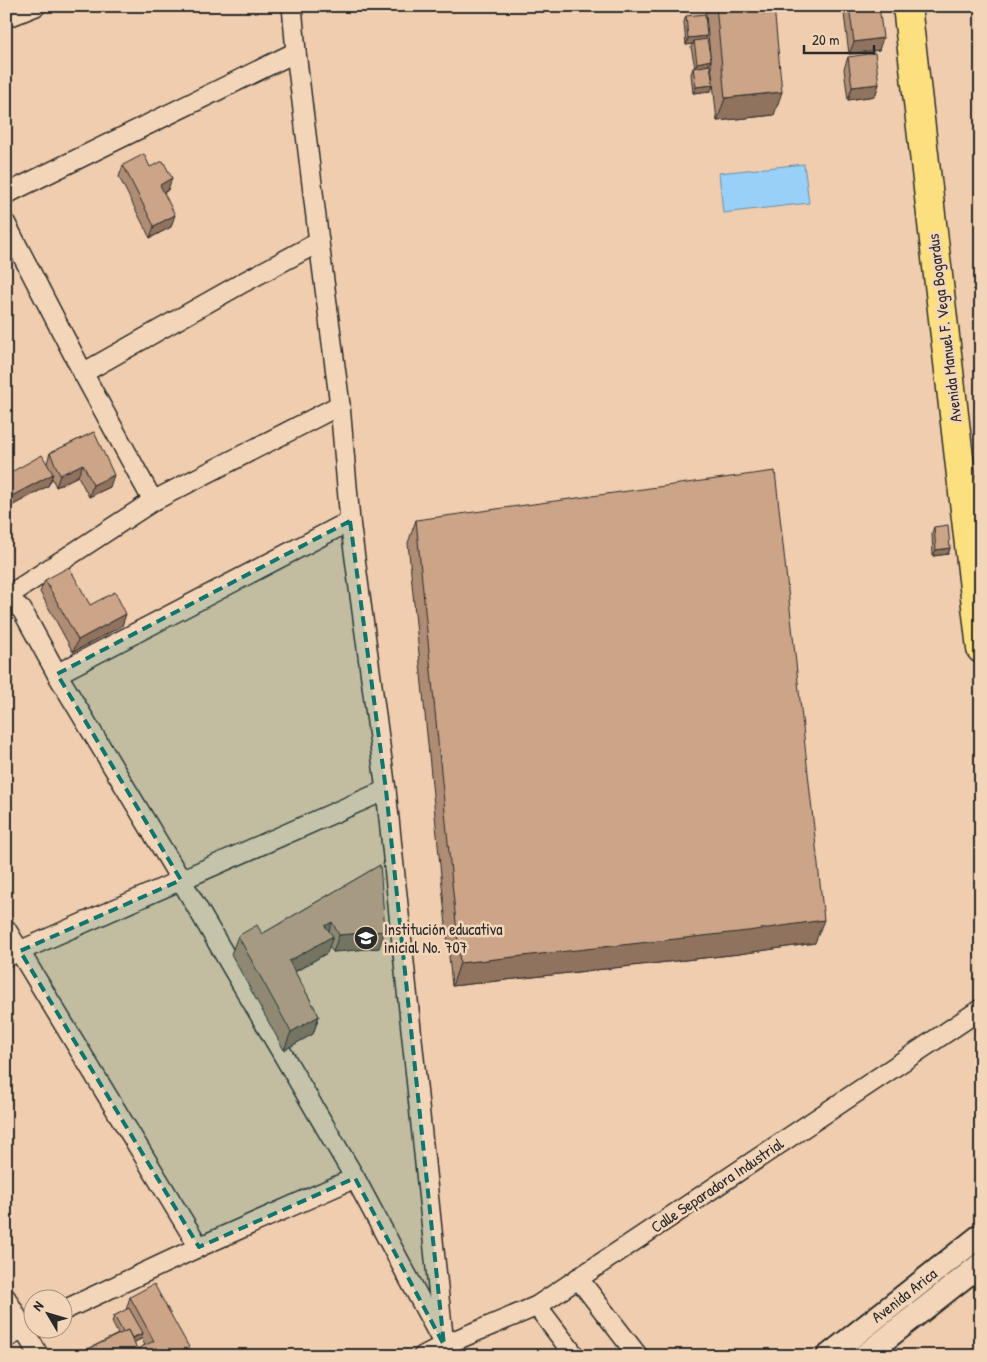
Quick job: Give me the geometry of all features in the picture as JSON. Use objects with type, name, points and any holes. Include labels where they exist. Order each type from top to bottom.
[{"type":"main road","name":"Avenida Manuel F. Vega Bogardus","points":[[907,6],[981,649]]},
{"type":"street","points":[[6,18],[36,6]]},
{"type":"street","points":[[292,6],[296,52],[340,405],[350,521],[386,790],[444,1345]]},
{"type":"street","points":[[6,194],[296,52]]},
{"type":"street","points":[[6,224],[83,373],[153,501]]},
{"type":"street","points":[[83,373],[319,242]]},
{"type":"street","points":[[340,405],[153,501],[7,597],[22,610],[181,880],[355,1178],[444,1345]]},
{"type":"street","points":[[58,674],[350,521]]},
{"type":"street","points":[[13,954],[386,790]]},
{"type":"street","points":[[6,929],[13,954],[199,1247]]},
{"type":"street","name":"Calle Separadora Industrial","points":[[423,1356],[444,1345],[536,1306],[981,1009]]},
{"type":"street","points":[[72,1306],[199,1247],[355,1178]]},
{"type":"street","name":"Avenida Arica","points":[[828,1356],[981,1235]]},
{"type":"street","name":"Avenida Arica","points":[[864,1356],[981,1264]]},
{"type":"street","points":[[578,1278],[638,1356]]},
{"type":"street","points":[[6,1298],[21,1331],[39,1356]]},
{"type":"street","points":[[536,1306],[575,1356]]},
{"type":"highlighted area","points":[[350,521],[386,790],[444,1345],[355,1178],[199,1247],[20,951],[181,880],[57,674]]},
{"type":"water","points":[[804,164],[809,203],[723,213],[719,173]]},
{"type":"building","points":[[716,6],[774,6],[782,92],[725,98]]},
{"type":"building","points":[[849,6],[879,6],[883,38],[854,42]]},
{"type":"building","points":[[705,14],[707,36],[688,38],[686,16]]},
{"type":"building","points":[[707,39],[711,60],[697,63],[694,41]]},
{"type":"building","points":[[875,53],[879,84],[852,87],[848,57]]},
{"type":"building","points":[[710,65],[713,85],[696,87],[693,68]]},
{"type":"building","points":[[144,154],[150,167],[163,161],[172,178],[160,185],[175,215],[154,226],[123,165]]},
{"type":"building","points":[[94,432],[114,475],[93,485],[83,464],[60,475],[50,453]]},
{"type":"building","points":[[42,455],[53,474],[6,499],[6,475]]},
{"type":"building","points":[[775,471],[824,920],[748,931],[460,963],[416,520]]},
{"type":"building","points":[[948,525],[950,548],[936,550],[934,527]]},
{"type":"building","points":[[69,567],[90,605],[115,592],[126,614],[78,640],[45,580]]},
{"type":"building","points":[[380,865],[385,931],[339,935],[332,922],[325,926],[333,936],[289,961],[319,1016],[291,1032],[238,936],[257,925],[262,934]]},
{"type":"building","points":[[154,1284],[190,1349],[177,1356],[157,1356],[155,1352],[157,1347],[141,1356],[81,1356],[80,1353],[128,1330],[137,1349],[154,1341],[130,1297]]},
{"type":"building","points":[[129,1308],[143,1333],[132,1338],[128,1330],[123,1332],[114,1316]]},
{"type":"place","name":"Institución educativa inicial No. 707","points":[[366,938]]}]
